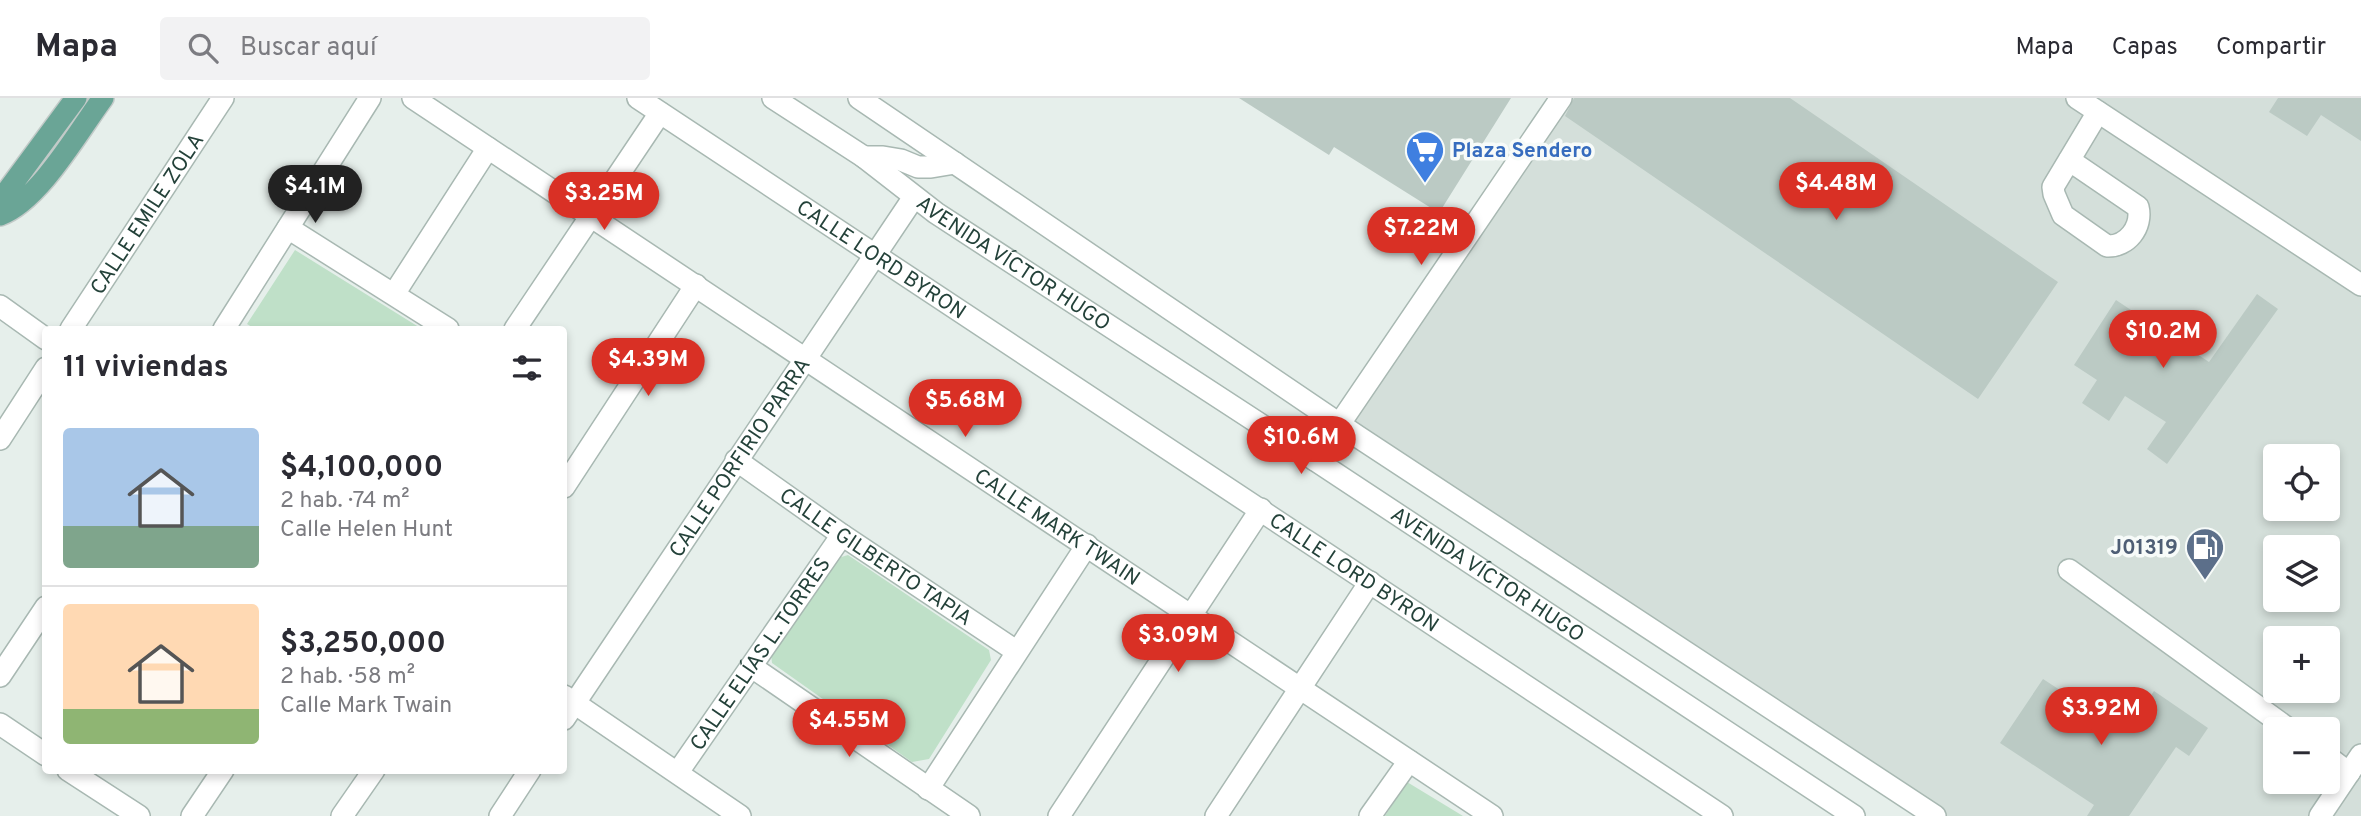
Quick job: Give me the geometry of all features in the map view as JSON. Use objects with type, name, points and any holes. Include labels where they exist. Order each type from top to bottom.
[{"type":"main road","points":[[0,201],[76,98]]},
{"type":"main road","points":[[0,215],[25,200],[103,98]]},
{"type":"street","name":"CALLE EMILE ZOLA","points":[[73,326],[223,98]]},
{"type":"street","points":[[227,326],[370,98]]},
{"type":"street","name":"CALLE MARK TWAIN","points":[[413,98],[1489,815]]},
{"type":"street","name":"CALLE LORD BYRON","points":[[638,98],[1722,816]]},
{"type":"street","name":"AVENIDA VÍCTOR HUGO","points":[[773,98],[864,158],[914,197],[1854,816]]},
{"type":"street","name":"AVENIDA VÍCTOR HUGO","points":[[859,98],[1357,436],[1935,816]]},
{"type":"street","points":[[1315,460],[1561,98]]},
{"type":"street","points":[[2077,98],[2361,285]]},
{"type":"street","points":[[2069,160],[2098,112]]},
{"type":"street","points":[[517,326],[660,113]]},
{"type":"street","points":[[394,294],[488,148]]},
{"type":"street","points":[[864,158],[883,157],[918,167],[955,163]]},
{"type":"street","name":"CALLE PORFIRIO PARRA","points":[[567,706],[914,197]]},
{"type":"street","points":[[288,228],[443,326]]},
{"type":"street","points":[[567,482],[696,285]]},
{"type":"street","points":[[0,306],[42,336]]},
{"type":"street","points":[[0,439],[42,374]]},
{"type":"street","name":"CALLE GILBERTO TAPIA","points":[[736,460],[842,535],[1016,651]]},
{"type":"street","points":[[1059,816],[1261,509]]},
{"type":"street","name":"CALLE ELÍAS L. TORRES","points":[[678,772],[842,535]]},
{"type":"street","points":[[928,789],[1087,545]]},
{"type":"street","points":[[2069,570],[2272,717]]},
{"type":"street","points":[[1216,816],[1370,582]]},
{"type":"street","points":[[0,676],[42,613]]},
{"type":"street","points":[[752,667],[969,816]]},
{"type":"street","points":[[567,706],[678,772],[740,816]]},
{"type":"street","points":[[0,724],[42,752]]},
{"type":"street","points":[[1370,816],[1409,761]]},
{"type":"street","points":[[2320,816],[2355,764]]},
{"type":"street","points":[[80,774],[139,816]]},
{"type":"street","points":[[192,816],[220,774]]},
{"type":"street","points":[[342,816],[370,774]]},
{"type":"street","points":[[507,813],[528,774]]},
{"type":"shaded area","points":[[1570,98],[2361,98],[2361,816],[1933,816],[1345,432]]},
{"type":"green space","points":[[295,250],[417,326],[250,326],[247,324]]},
{"type":"green space","points":[[848,555],[989,650],[991,660],[929,759],[912,762],[772,663],[771,654],[838,558]]},
{"type":"green space","points":[[1407,782],[1463,816],[1385,816]]},
{"type":"building","name":"Plaza Sendero","points":[[1239,98],[1511,98],[1439,213],[1334,147],[1329,155]]},
{"type":"building","points":[[1574,98],[1790,98],[2058,282],[1978,399],[1565,116]]},
{"type":"building","points":[[2278,98],[2361,98],[2361,141],[2321,115],[2307,136],[2269,112]]},
{"type":"building","points":[[2257,294],[2278,309],[2167,464],[2147,449],[2166,422],[2125,396],[2109,421],[2082,403],[2097,380],[2074,365],[2116,300],[2209,362]]},
{"type":"building","points":[[2043,679],[2126,733],[2154,691],[2208,728],[2189,756],[2176,747],[2129,816],[2087,816],[2094,805],[2000,743]]},
{"type":"place","name":"Plaza Sendero","points":[[1425,184]]},
{"type":"place","name":"J01319","points":[[2205,581]]}]
